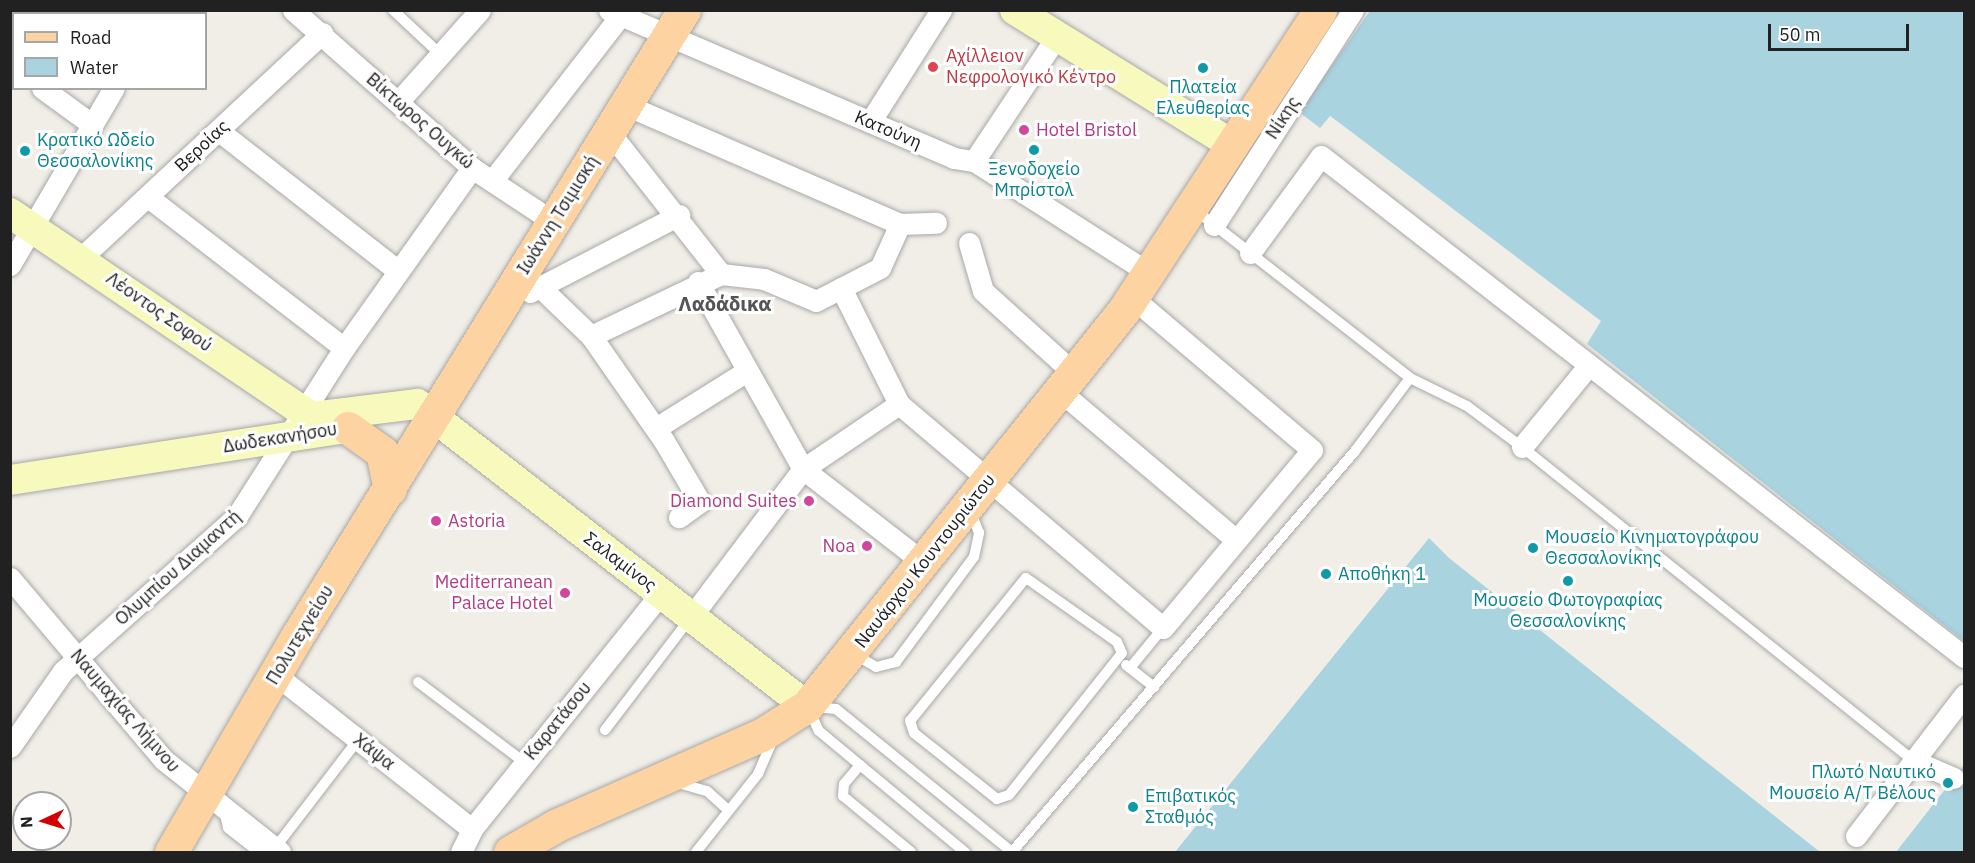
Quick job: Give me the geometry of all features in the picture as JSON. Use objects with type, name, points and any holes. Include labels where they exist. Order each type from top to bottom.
[{"type":"main road","name":"Νίκης","points":[[1233,144],[1320,10]]},
{"type":"main road","points":[[1039,20],[1233,144]]},
{"type":"main road","name":"Ιωάννη Τσιμισκή","points":[[433,419],[676,24]]},
{"type":"main road","name":"Ναυάρχου Κουντουριώτου","points":[[510,852],[656,781],[777,727],[807,706],[1068,383],[1142,286],[1204,217],[1233,144]]},
{"type":"main road","name":"Λέοντος Σοφού","points":[[21,219],[81,258],[317,424]]},
{"type":"main road","name":"Δωδεκανήσου","points":[[10,480],[317,424],[433,419]]},
{"type":"main road","name":"Πολυτεχνείου","points":[[171,852],[215,802],[276,675],[433,419]]},
{"type":"main road","name":"Σαλαμίνος","points":[[433,419],[807,706]]},
{"type":"main road","points":[[317,424],[382,452],[390,489]]},
{"type":"street","name":"Βίκτωρος Ουγκώ","points":[[293,10],[322,33],[472,168],[554,222]]},
{"type":"street","points":[[398,102],[480,10]]},
{"type":"street","points":[[870,122],[941,10]]},
{"type":"street","name":"Νίκης","points":[[1204,217],[1353,10]]},
{"type":"street","points":[[492,181],[614,13]]},
{"type":"street","name":"Κατούνη","points":[[614,13],[676,24],[870,122],[954,158],[974,160],[1016,184],[1142,286],[1312,450],[1236,540]]},
{"type":"street","points":[[974,160],[1039,20]]},
{"type":"street","name":"Βεροίας","points":[[81,258],[322,33]]},
{"type":"street","points":[[45,90],[90,123]]},
{"type":"street","points":[[10,265],[21,219],[113,90]]},
{"type":"street","points":[[626,105],[900,224],[936,223]]},
{"type":"street","points":[[219,131],[397,270]]},
{"type":"street","points":[[610,133],[679,216],[721,274]]},
{"type":"street","points":[[1250,254],[1320,156],[1965,657]]},
{"type":"street","name":"Ολυμπίου Διαμαντή","points":[[10,747],[45,692],[77,658],[233,521],[317,424],[344,348],[397,270],[472,168]]},
{"type":"street","points":[[148,197],[344,348]]},
{"type":"street","points":[[502,304],[679,216]]},
{"type":"street","points":[[591,336],[698,282],[721,274],[764,279],[816,301],[880,268],[900,224]]},
{"type":"street","points":[[841,288],[899,404],[978,494],[1163,628],[1236,540],[1068,383],[983,291],[969,243]]},
{"type":"street","points":[[698,282],[803,469],[923,562]]},
{"type":"street","points":[[540,287],[591,336],[656,428],[700,502],[679,517]]},
{"type":"street","points":[[1522,447],[1588,366]]},
{"type":"street","points":[[656,428],[747,371]]},
{"type":"street","points":[[692,617],[803,469],[899,404]]},
{"type":"street","name":"Ναυμαχίας Λήμνου","points":[[14,575],[77,658],[164,760],[271,851]]},
{"type":"street","name":"Καρατάσου","points":[[461,852],[472,829],[661,593]]},
{"type":"street","name":"Χάψα","points":[[276,675],[472,829]]},
{"type":"street","points":[[1856,837],[1965,695]]},
{"type":"street","points":[[1914,761],[1954,778]]},
{"type":"lane","points":[[393,10],[440,54]]},
{"type":"lane","points":[[1204,217],[1410,378],[1467,406],[1522,447],[1914,761]]},
{"type":"lane","points":[[807,706],[836,709],[1012,852],[1355,451],[1410,378]]},
{"type":"lane","points":[[852,653],[876,667],[896,662],[974,557],[979,533],[978,494]]},
{"type":"lane","points":[[1119,659],[1001,799],[909,725],[1022,579],[1034,580],[1117,642],[1119,659],[1154,687]]},
{"type":"lane","points":[[605,730],[692,617]]},
{"type":"lane","points":[[1130,668],[1163,628]]},
{"type":"lane","points":[[418,682],[525,763]]},
{"type":"lane","points":[[807,706],[819,731],[964,852]]},
{"type":"lane","points":[[711,852],[698,849],[766,762],[777,727]]},
{"type":"lane","points":[[271,851],[358,740]]},
{"type":"lane","points":[[860,765],[844,784],[843,796],[911,852]]},
{"type":"lane","points":[[656,781],[701,788],[728,810]]},
{"type":"water","points":[[1370,11],[1964,11],[1964,641],[1587,344],[1601,321],[1330,116],[1320,128],[1299,112]]},
{"type":"water","points":[[1429,538],[1449,558],[1820,852],[1175,852]]},
{"type":"water","points":[[1964,765],[1964,852],[1896,852],[1954,778]]},
{"type":"place","name":"Αχίλλειον Νεφρολογικό Κέντρο","points":[[933,67]]},
{"type":"place","name":"Πλατεία Ελευθερίας","points":[[1203,68]]},
{"type":"place","name":"Hotel Bristol","points":[[1024,130]]},
{"type":"place","name":"Ξενοδοχείο Μπρίστολ","points":[[1034,150]]},
{"type":"place","name":"Κρατικό Ωδείο Θεσσαλονίκης","points":[[25,151]]},
{"type":"place","name":"Diamond Suites","points":[[809,501]]},
{"type":"place","name":"Astoria","points":[[436,521]]},
{"type":"place","name":"Noa","points":[[867,546]]},
{"type":"place","name":"Μουσείο Κινηματογράφου Θεσσαλονίκης","points":[[1533,548]]},
{"type":"place","name":"Αποθήκη 1","points":[[1326,574]]},
{"type":"place","name":"Μουσείο Φωτογραφίας Θεσσαλονίκης","points":[[1568,581]]},
{"type":"place","name":"Mediterranean Palace Hotel","points":[[565,593]]},
{"type":"place","name":"Πλωτό Ναυτικό Μουσείο Α/Τ Βέλους","points":[[1948,783]]},
{"type":"place","name":"Επιβατικός Σταθμός","points":[[1133,807]]},
{"type":"district","name":"Λαδάδικα","points":[[725,303]]}]
